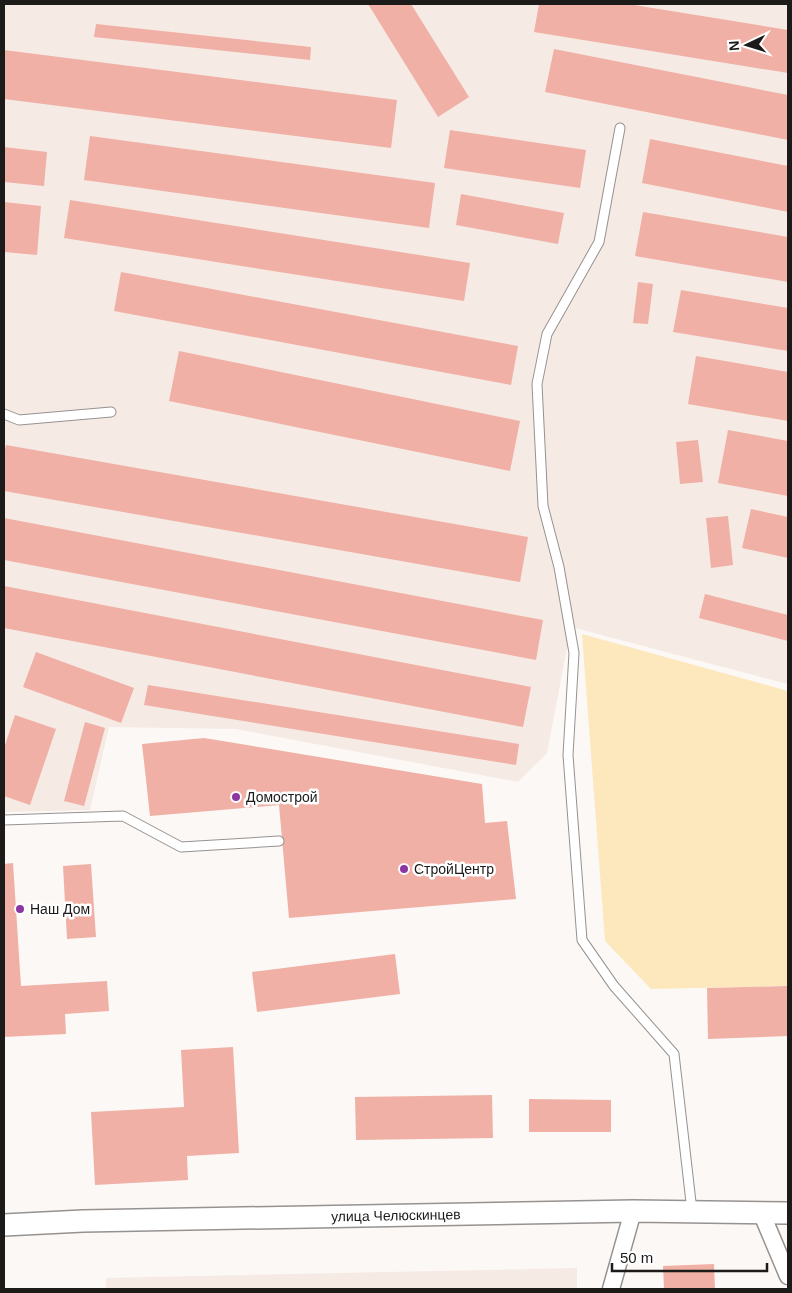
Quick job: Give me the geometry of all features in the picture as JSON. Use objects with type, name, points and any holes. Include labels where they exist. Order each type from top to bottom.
[{"type":"street","name":"улица Челюскинцев","points":[[4,1225],[93,1221],[633,1211],[788,1213]]},
{"type":"street","points":[[611,1289],[633,1211]]},
{"type":"street","points":[[761,1212],[788,1276]]},
{"type":"lane","points":[[620,128],[599,242],[547,334],[537,384],[543,506],[559,567],[574,653],[568,755],[582,940],[614,986],[674,1054],[692,1212]]},
{"type":"lane","points":[[4,414],[19,420],[111,412]]},
{"type":"lane","points":[[4,820],[123,816],[182,847],[279,842]]},
{"type":"shaded area","points":[[788,4],[788,684],[571,627],[547,753],[518,782],[236,729],[109,727],[90,810],[4,812],[4,5]]},
{"type":"shaded area","points":[[582,634],[788,691],[788,986],[651,989],[605,941]]},
{"type":"shaded area","points":[[577,1268],[577,1289],[106,1289],[106,1278]]},
{"type":"building","points":[[368,4],[411,4],[469,97],[438,117]]},
{"type":"building","points":[[539,4],[628,4],[788,30],[788,73],[534,32]]},
{"type":"building","points":[[96,24],[311,47],[310,60],[94,37]]},
{"type":"building","points":[[554,49],[788,95],[788,140],[545,92]]},
{"type":"building","points":[[4,50],[397,100],[391,148],[4,99]]},
{"type":"building","points":[[450,130],[586,150],[580,188],[444,168]]},
{"type":"building","points":[[90,136],[435,183],[429,228],[84,180]]},
{"type":"building","points":[[650,139],[788,166],[788,212],[642,183]]},
{"type":"building","points":[[4,147],[47,152],[44,186],[4,182]]},
{"type":"building","points":[[461,194],[564,213],[558,244],[456,225]]},
{"type":"building","points":[[70,200],[470,263],[464,301],[64,238]]},
{"type":"building","points":[[4,202],[41,206],[37,255],[4,252]]},
{"type":"building","points":[[643,212],[788,237],[788,282],[635,256]]},
{"type":"building","points":[[121,272],[518,346],[511,385],[114,311]]},
{"type":"building","points":[[638,282],[653,284],[648,324],[633,323]]},
{"type":"building","points":[[681,290],[788,308],[788,351],[673,332]]},
{"type":"building","points":[[179,351],[520,421],[510,471],[169,401]]},
{"type":"building","points":[[696,356],[788,372],[788,421],[688,404]]},
{"type":"building","points":[[728,430],[788,441],[788,496],[718,483]]},
{"type":"building","points":[[698,440],[703,482],[680,484],[676,442]]},
{"type":"building","points":[[6,445],[528,537],[520,582],[4,491],[4,455]]},
{"type":"building","points":[[751,509],[788,517],[788,558],[742,548]]},
{"type":"building","points":[[728,516],[733,565],[711,568],[706,518]]},
{"type":"building","points":[[4,518],[543,620],[536,660],[4,560]]},
{"type":"building","points":[[4,586],[531,687],[523,727],[4,628]]},
{"type":"building","points":[[705,594],[788,615],[788,641],[699,618]]},
{"type":"building","points":[[36,652],[134,688],[121,723],[23,687]]},
{"type":"building","points":[[148,685],[519,744],[516,765],[144,705]]},
{"type":"building","points":[[15,715],[56,729],[30,805],[4,796],[4,748]]},
{"type":"building","points":[[85,722],[105,728],[84,806],[64,801]]},
{"type":"building","points":[[204,738],[482,784],[485,823],[507,821],[516,899],[289,918],[279,805],[150,816],[142,744]]},
{"type":"building","points":[[13,863],[21,986],[107,981],[109,1011],[65,1014],[66,1034],[4,1037],[4,864]]},
{"type":"building","points":[[91,864],[96,937],[67,939],[63,866]]},
{"type":"building","points":[[395,954],[400,994],[257,1012],[252,972]]},
{"type":"building","points":[[788,986],[788,1036],[708,1039],[707,988]]},
{"type":"building","points":[[233,1047],[239,1153],[187,1156],[188,1180],[95,1185],[91,1112],[184,1107],[181,1050]]},
{"type":"building","points":[[492,1095],[493,1138],[356,1140],[355,1097]]},
{"type":"building","points":[[529,1099],[611,1100],[611,1132],[529,1132]]},
{"type":"building","points":[[714,1264],[715,1289],[664,1289],[663,1266]]},
{"type":"place","name":"Домострой","points":[[236,797]]},
{"type":"place","name":"СтройЦентр","points":[[404,869]]},
{"type":"place","name":"Наш Дом","points":[[20,909]]}]
